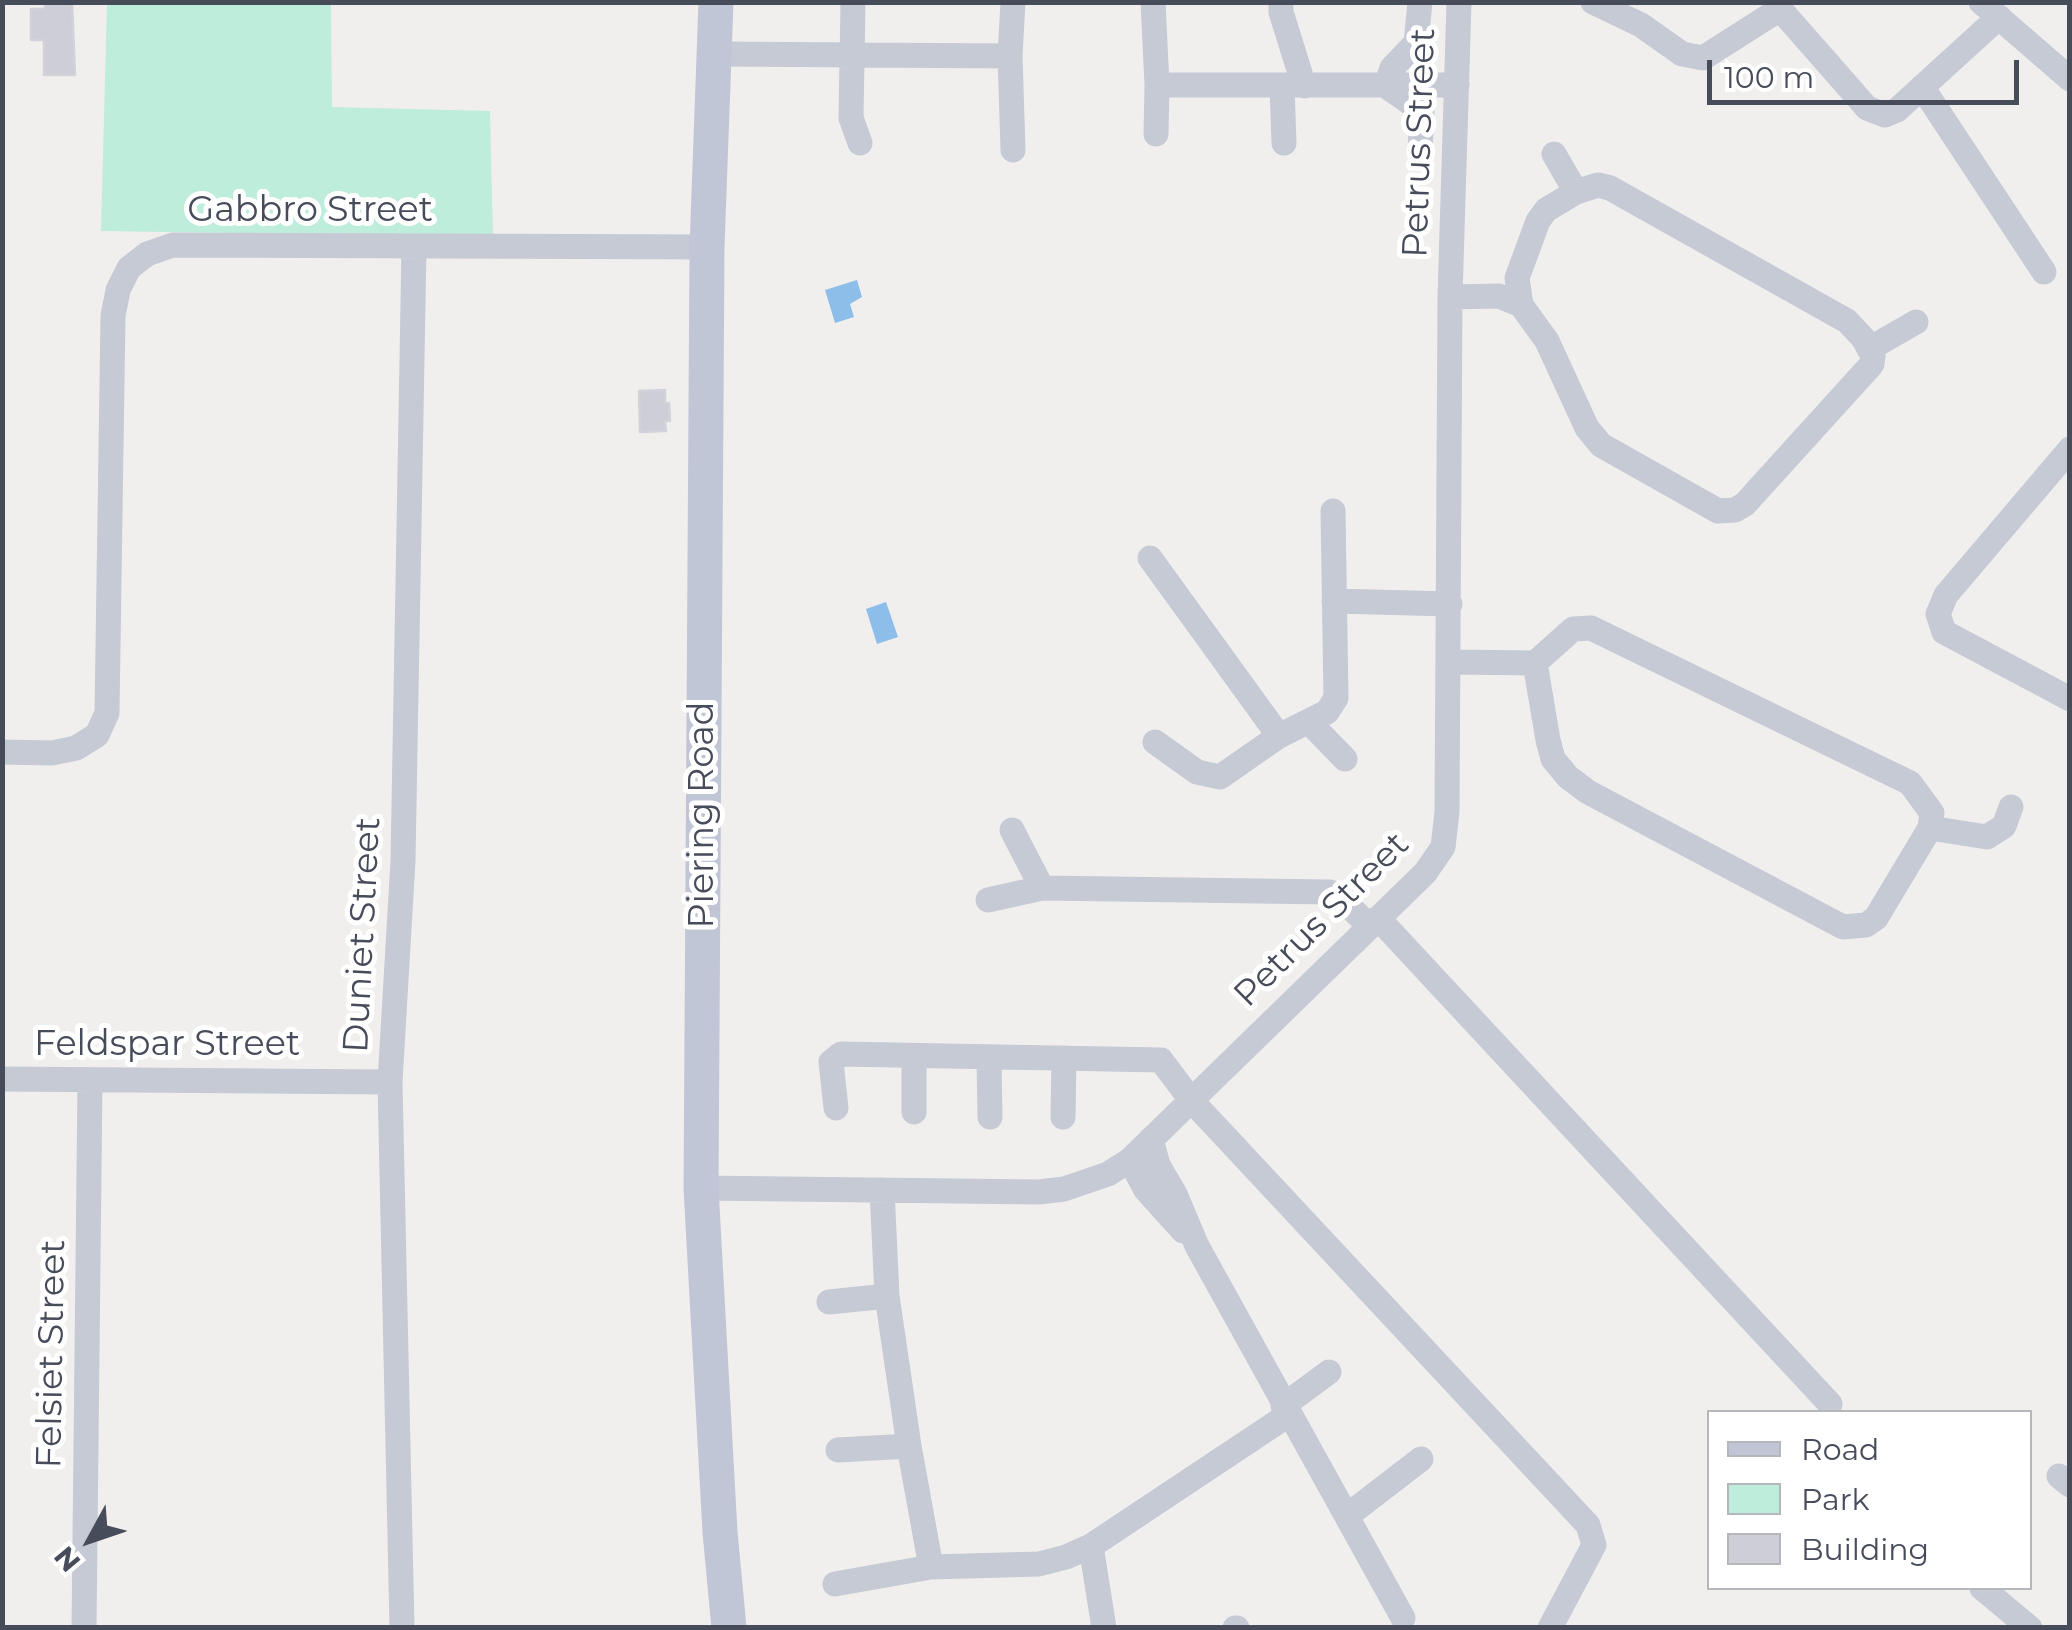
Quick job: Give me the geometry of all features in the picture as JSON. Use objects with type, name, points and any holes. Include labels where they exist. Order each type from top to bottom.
[{"type":"street","name":"Piering Road","points":[[716,2],[707,247],[701,1188],[729,1628]]},
{"type":"street","points":[[853,2],[851,118],[860,144]]},
{"type":"street","points":[[1013,2],[1010,56],[1014,150]]},
{"type":"street","points":[[1153,2],[1156,134]]},
{"type":"street","points":[[1281,2],[1293,86],[1284,143]]},
{"type":"street","points":[[1386,86],[1392,68],[1416,43],[1420,2]]},
{"type":"street","name":"Petrus Street","points":[[701,1188],[1064,1190],[1108,1174],[1130,1160],[1425,873],[1443,847],[1450,604],[1450,297],[1459,2]]},
{"type":"street","points":[[1594,2],[1641,25],[1682,54],[1703,58],[1776,6],[1866,108],[1876,114],[1897,110],[1990,10],[2070,78]]},
{"type":"street","points":[[715,54],[1010,56]]},
{"type":"street","points":[[1157,85],[1457,85]]},
{"type":"street","points":[[1386,86],[1422,112],[1420,151]]},
{"type":"street","points":[[1922,87],[2044,272]]},
{"type":"street","points":[[1554,154],[1576,192]]},
{"type":"street","points":[[1588,186],[1610,188],[1847,321],[1873,356],[1866,372],[1758,491],[1735,510],[1718,511],[1601,445],[1588,428],[1547,341],[1521,304],[1518,278],[1538,221],[1546,210],[1576,192],[1588,186]]},
{"type":"street","name":"Gabbro Street","points":[[2,752],[52,753],[76,748],[97,735],[107,713],[113,316],[118,290],[129,268],[147,254],[173,245],[707,247]]},
{"type":"street","name":"Duniet Street","points":[[402,1628],[390,1082],[403,861],[414,247]]},
{"type":"street","points":[[1450,297],[1499,296],[1521,304]]},
{"type":"street","points":[[1869,349],[1916,322]]},
{"type":"street","points":[[2070,450],[1946,595],[1938,614],[1944,632],[2070,699]]},
{"type":"street","points":[[1155,742],[1197,772],[1220,777],[1279,736],[1327,712],[1336,698],[1333,511]]},
{"type":"street","points":[[1150,558],[1279,736]]},
{"type":"street","points":[[1334,602],[1450,604]]},
{"type":"street","points":[[1449,662],[1535,663],[1573,629],[1591,628],[1910,783],[1932,813],[1930,828],[1876,918],[1866,925],[1842,926],[1588,792],[1568,777],[1553,759],[1535,663]]},
{"type":"street","points":[[1309,722],[1345,759]]},
{"type":"street","points":[[1930,828],[1987,837],[2004,826],[2012,807]]},
{"type":"street","points":[[1012,830],[1042,888]]},
{"type":"street","points":[[988,900],[1042,888],[1338,895],[1374,922],[1830,1404]]},
{"type":"street","points":[[836,1108],[831,1062],[840,1054],[1159,1059],[1191,1100],[1588,1525],[1594,1545],[1550,1628]]},
{"type":"street","points":[[914,1057],[914,1112]]},
{"type":"street","points":[[989,1058],[990,1117]]},
{"type":"street","points":[[1063,1117],[1064,1058]]},
{"type":"street","name":"Feldspar Street","points":[[2,1079],[390,1082]]},
{"type":"street","name":"Felsiet Street","points":[[84,1628],[90,1080]]},
{"type":"street","points":[[1151,1139],[1158,1165],[1175,1194],[1196,1246],[1403,1618]]},
{"type":"street","points":[[1130,1160],[1146,1190],[1196,1246]]},
{"type":"street","points":[[882,1190],[887,1296],[931,1567]]},
{"type":"street","points":[[829,1302],[887,1296]]},
{"type":"street","points":[[835,1584],[931,1567],[1039,1564],[1066,1558],[1091,1546],[1286,1411],[1329,1372]]},
{"type":"street","points":[[838,1450],[909,1446]]},
{"type":"street","points":[[1347,1516],[1421,1459]]},
{"type":"street","points":[[1091,1546],[1104,1628]]},
{"type":"street","points":[[1984,1590],[2030,1628]]},
{"type":"green space","points":[[107,3],[331,3],[332,107],[490,111],[493,237],[101,231]]},
{"type":"water","points":[[857,280],[862,297],[850,304],[854,317],[835,323],[825,290]]},
{"type":"water","points":[[886,602],[898,637],[877,644],[866,609]]},
{"type":"building","points":[[45,2],[72,2],[75,75],[44,75],[44,40],[31,40],[31,9],[45,9]]},
{"type":"building","points":[[665,390],[670,421],[665,421],[666,431],[640,432],[639,391]]}]
